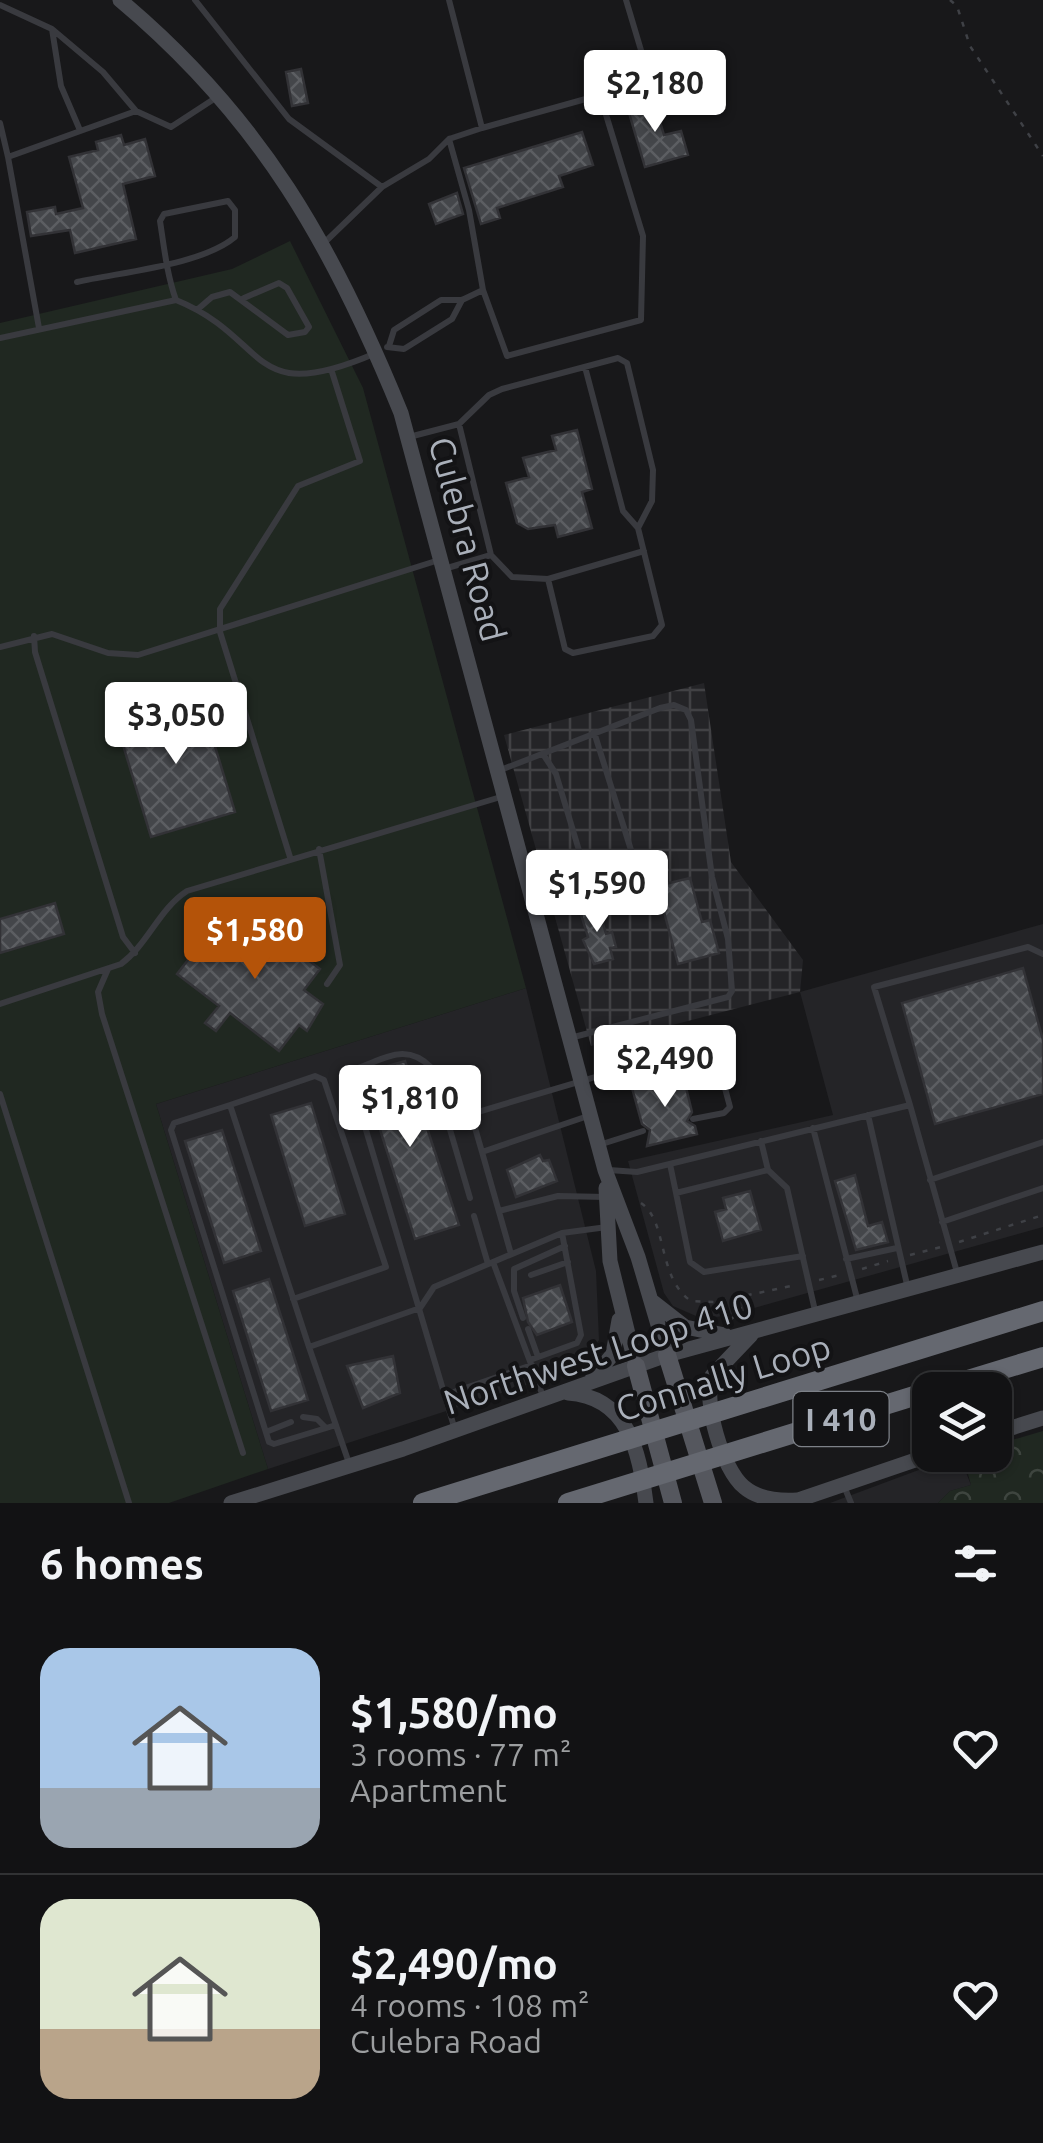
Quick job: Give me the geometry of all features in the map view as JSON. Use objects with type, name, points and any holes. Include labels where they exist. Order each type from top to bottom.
[{"type":"highway","name":"Connally Loop","points":[[423,1503],[1043,1311]]},
{"type":"highway","name":"I 410","points":[[994,1372],[1043,1357]]},
{"type":"highway","name":"I 410","points":[[568,1503],[912,1397]]},
{"type":"main road","name":"Culebra Road","points":[[120,0],[218,96],[264,150],[324,243],[383,350],[604,1170],[650,1296],[712,1503]]},
{"type":"main road","name":"Culebra Road","points":[[604,1170],[616,1292],[673,1503]]},
{"type":"main road","name":"Northwest Loop 410","points":[[231,1503],[456,1431],[667,1355],[858,1306],[1043,1252]]},
{"type":"main road","points":[[581,1386],[599,1373],[616,1349],[616,1292]]},
{"type":"main road","points":[[650,1296],[667,1317],[692,1330],[726,1335],[754,1332]]},
{"type":"main road","points":[[754,1332],[712,1376],[710,1411],[739,1482],[764,1497],[792,1502],[912,1461]]},
{"type":"main road","points":[[562,1393],[601,1400],[620,1414],[646,1503]]},
{"type":"main road","points":[[1012,1428],[1043,1418]]},
{"type":"lane","points":[[195,0],[289,119],[382,187]]},
{"type":"lane","points":[[450,0],[482,128]]},
{"type":"lane","points":[[324,243],[382,187],[430,159],[449,139],[649,77],[626,0]]},
{"type":"lane","points":[[0,4],[52,29],[103,72],[136,110],[172,127],[218,96]]},
{"type":"lane","points":[[52,29],[61,86],[79,128]]},
{"type":"lane","points":[[449,139],[483,290],[507,356],[641,320],[643,236],[600,95]]},
{"type":"lane","points":[[8,157],[136,110]]},
{"type":"lane","points":[[0,123],[39,328]]},
{"type":"lane","points":[[78,282],[167,261],[220,250],[235,237],[235,210],[228,201],[164,214],[160,221],[167,261],[176,300]]},
{"type":"lane","points":[[198,309],[221,293],[244,298],[288,335],[305,332],[309,327],[279,283],[244,298]]},
{"type":"lane","points":[[383,350],[394,330],[441,300],[462,300],[483,290]]},
{"type":"lane","points":[[0,338],[176,300],[198,309],[264,366],[296,376],[332,372],[383,350],[404,349],[452,319],[462,300]]},
{"type":"lane","points":[[407,438],[459,424],[488,395],[618,358],[627,363],[653,470],[652,501],[638,528]]},
{"type":"lane","points":[[548,579],[564,649],[573,653],[654,636],[662,625],[638,528],[622,510],[585,366]]},
{"type":"lane","points":[[290,857],[220,632],[220,609],[298,486],[360,461],[332,372]]},
{"type":"lane","points":[[459,424],[492,555],[512,577],[548,579],[644,552]]},
{"type":"lane","points":[[0,647],[34,636],[67,636],[123,656],[220,632],[442,565],[492,555]]},
{"type":"lane","points":[[34,636],[35,652],[123,938],[135,953]]},
{"type":"lane","points":[[497,771],[660,708],[674,705],[686,710],[734,984],[728,997],[569,1039]]},
{"type":"lane","points":[[533,906],[636,866],[594,732]]},
{"type":"lane","points":[[544,754],[556,774],[590,887]]},
{"type":"lane","points":[[0,1004],[108,969],[135,953],[174,900],[187,891],[290,857],[504,796]]},
{"type":"lane","points":[[319,849],[340,965],[327,984]]},
{"type":"lane","points":[[959,1278],[874,987],[1028,947],[1043,954]]},
{"type":"lane","points":[[108,969],[98,992],[102,1014],[243,1453]]},
{"type":"lane","points":[[456,1431],[355,1094],[352,1079],[358,1068],[405,1051],[418,1053],[432,1068],[470,1198]]},
{"type":"lane","points":[[511,1254],[470,1114],[632,1066],[710,1058],[719,1066],[730,1107],[694,1119]]},
{"type":"lane","points":[[293,1299],[386,1266],[324,1080],[315,1076],[174,1124],[171,1130],[266,1432],[274,1444],[336,1426]]},
{"type":"lane","points":[[0,1094],[129,1503]]},
{"type":"lane","points":[[604,1170],[637,1172],[910,1105]]},
{"type":"lane","points":[[230,1106],[350,1466]]},
{"type":"lane","points":[[482,1152],[590,1115]]},
{"type":"lane","points":[[868,1115],[909,1292]]},
{"type":"lane","points":[[813,1128],[858,1306]]},
{"type":"lane","points":[[598,1145],[643,1131]]},
{"type":"lane","points":[[761,1141],[768,1170],[787,1188],[817,1316]]},
{"type":"lane","points":[[930,1180],[1043,1142]]},
{"type":"lane","points":[[670,1164],[690,1262],[696,1268],[704,1272],[803,1256]]},
{"type":"lane","points":[[676,1192],[768,1170]]},
{"type":"lane","points":[[942,1222],[1043,1188]]},
{"type":"lane","points":[[499,1211],[558,1196],[607,1197]]},
{"type":"lane","points":[[474,1216],[533,1361]]},
{"type":"lane","points":[[309,1347],[420,1308],[434,1286],[562,1233],[609,1226]]},
{"type":"lane","points":[[445,1395],[577,1343],[581,1335],[562,1233]]},
{"type":"lane","points":[[523,1318],[514,1292],[514,1269],[565,1246]]},
{"type":"lane","points":[[846,1259],[897,1248]]},
{"type":"lane","points":[[531,1275],[568,1262]]},
{"type":"lane","points":[[528,1329],[544,1399]]},
{"type":"lane","points":[[303,1417],[318,1419],[326,1428]]},
{"type":"lane","points":[[266,1432],[291,1422]]},
{"type":"lane","points":[[844,1485],[851,1503]]},
{"type":"path","points":[[950,0],[957,6],[970,46],[1043,156]]},
{"type":"path","points":[[640,1202],[652,1213],[674,1283],[685,1298],[716,1302],[850,1272],[1043,1215]]},
{"type":"path","points":[[729,1322],[753,1294]]},
{"type":"shaded area","points":[[704,683],[731,862],[803,960],[800,992],[591,1046],[504,735]]},
{"type":"shaded area","points":[[1043,924],[1043,1227],[729,1315],[703,1319],[673,1306],[664,1293],[628,1161],[833,1115],[800,992]]},
{"type":"shaded area","points":[[526,988],[596,1271],[599,1340],[582,1362],[557,1375],[268,1469],[156,1104]]},
{"type":"shaded area","points":[[913,1472],[966,1472],[971,1485],[950,1491],[938,1503],[830,1503]]},
{"type":"green space","points":[[290,241],[363,388],[526,988],[156,1104],[268,1469],[169,1503],[0,1503],[0,323],[232,269]]},
{"type":"green space","points":[[1043,1431],[1043,1503],[938,1503],[950,1491],[971,1485],[968,1472],[1012,1472],[1012,1440]]},
{"type":"building","points":[[301,69],[308,103],[292,106],[286,72]]},
{"type":"building","points":[[653,98],[664,135],[681,131],[688,155],[645,167],[627,106]]},
{"type":"building","points":[[582,132],[593,165],[559,176],[563,187],[497,208],[500,218],[481,224],[464,168]]},
{"type":"building","points":[[121,135],[124,145],[145,139],[155,176],[123,184],[136,239],[75,253],[70,230],[31,236],[27,212],[55,207],[56,214],[83,208],[69,157],[98,150],[96,142]]},
{"type":"building","points":[[457,193],[463,214],[436,224],[429,204]]},
{"type":"building","points":[[577,430],[592,489],[582,492],[592,528],[558,537],[555,525],[528,529],[517,523],[506,483],[529,477],[523,458],[556,450],[552,436]]},
{"type":"building","points":[[200,697],[235,812],[151,837],[116,722]]},
{"type":"building","points":[[690,878],[702,922],[710,920],[719,953],[678,964],[657,886]]},
{"type":"building","points":[[55,903],[64,934],[0,953],[0,919]]},
{"type":"building","points":[[597,903],[606,934],[612,932],[616,947],[610,948],[613,959],[594,964],[583,940],[588,937],[579,908]]},
{"type":"building","points":[[248,914],[320,969],[304,990],[323,1004],[307,1031],[299,1025],[279,1051],[230,1013],[216,1031],[205,1023],[219,1006],[177,974],[209,933],[217,939],[225,929],[232,935]]},
{"type":"building","points":[[1023,968],[1043,1040],[1043,1094],[935,1124],[902,1003]]},
{"type":"building","points":[[405,1061],[459,1225],[415,1239],[369,1095],[363,1097],[361,1087],[367,1085],[363,1073]]},
{"type":"building","points":[[683,1075],[692,1112],[687,1121],[695,1126],[697,1134],[647,1146],[650,1130],[642,1124],[632,1088]]},
{"type":"building","points":[[311,1103],[345,1214],[305,1226],[271,1115]]},
{"type":"building","points":[[222,1130],[261,1251],[224,1263],[185,1141]]},
{"type":"building","points":[[540,1155],[543,1161],[549,1160],[557,1181],[516,1197],[507,1170]]},
{"type":"building","points":[[855,1175],[868,1226],[882,1222],[888,1242],[856,1250],[835,1181]]},
{"type":"building","points":[[750,1191],[761,1230],[723,1241],[715,1212],[726,1209],[723,1198]]},
{"type":"building","points":[[269,1279],[308,1400],[271,1411],[233,1291]]},
{"type":"building","points":[[560,1285],[572,1322],[537,1335],[528,1322],[523,1298]]},
{"type":"building","points":[[393,1356],[400,1393],[363,1408],[347,1366]]}]
